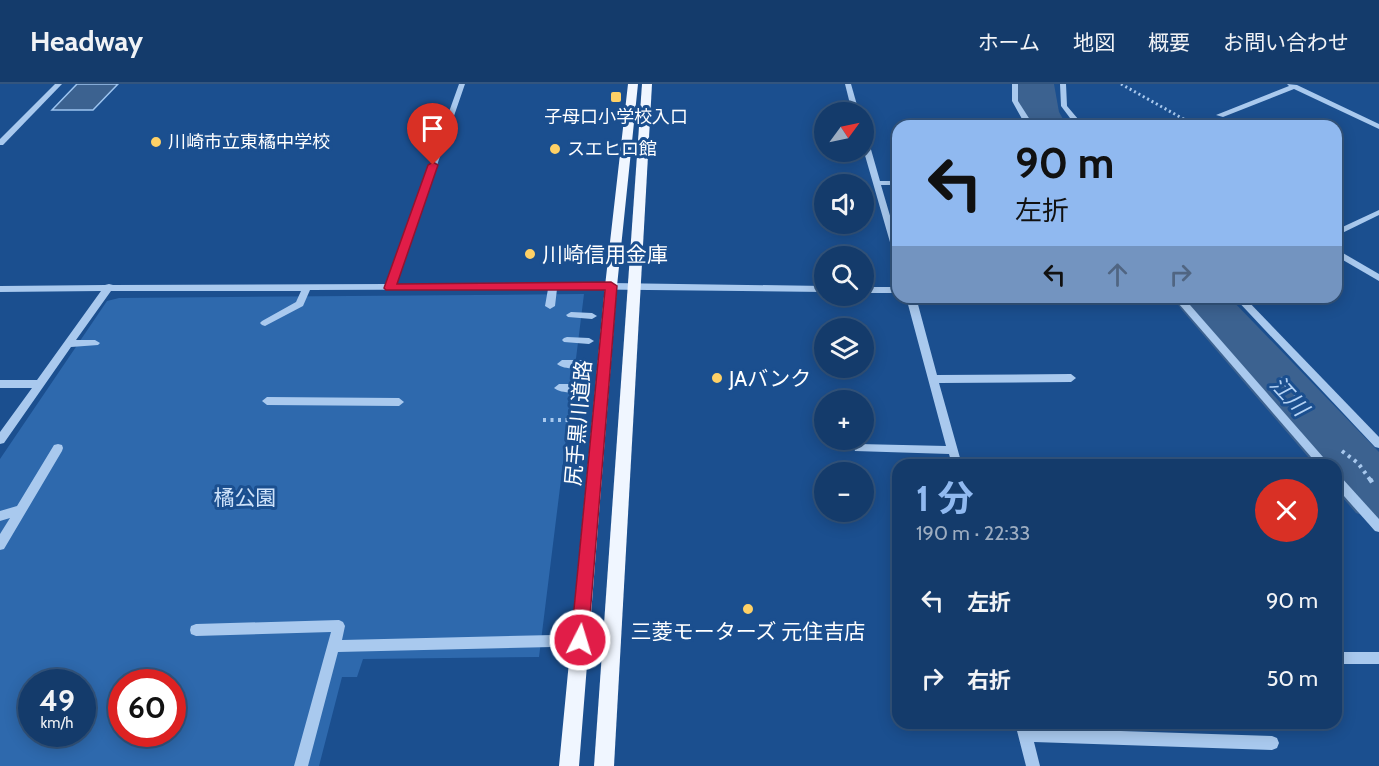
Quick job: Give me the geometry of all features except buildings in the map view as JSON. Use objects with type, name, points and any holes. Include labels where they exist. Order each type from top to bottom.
[{"type":"main road","name":"尻手黒川道路","points":[[569,766],[611,286],[633,84]]},
{"type":"main road","points":[[604,766],[632,286],[647,84]]},
{"type":"street","points":[[0,143],[60,84]]},
{"type":"street","points":[[390,288],[462,84]]},
{"type":"street","points":[[848,84],[853,102]]},
{"type":"street","points":[[1015,84],[1015,100],[1027,120]]},
{"type":"street","points":[[1063,84],[1064,106],[1075,120]]},
{"type":"street","points":[[1220,115],[1292,85],[1379,127]]},
{"type":"street","points":[[871,162],[892,235]]},
{"type":"street","points":[[877,183],[892,183]]},
{"type":"street","points":[[1342,231],[1379,212]]},
{"type":"street","points":[[1342,256],[1379,278]]},
{"type":"street","points":[[550,306],[553,286]]},
{"type":"street","points":[[0,289],[553,286],[814,289]]},
{"type":"street","points":[[0,440],[109,287]]},
{"type":"street","points":[[265,323],[300,304],[307,288]]},
{"type":"street","points":[[874,290],[892,290]]},
{"type":"street","points":[[913,303],[955,459]]},
{"type":"street","points":[[1183,303],[1320,459]]},
{"type":"street","points":[[1245,303],[1379,444]]},
{"type":"street","points":[[571,315],[592,316]]},
{"type":"street","points":[[567,340],[589,341]]},
{"type":"street","points":[[69,344],[95,343]]},
{"type":"street","points":[[562,364],[586,364]]},
{"type":"street","points":[[934,379],[1071,378]]},
{"type":"street","points":[[0,384],[39,384]]},
{"type":"street","points":[[559,388],[584,388]]},
{"type":"street","points":[[267,400],[399,402]]},
{"type":"street","points":[[0,545],[58,448]]},
{"type":"street","points":[[874,448],[953,450]]},
{"type":"street","points":[[1342,485],[1379,527]]},
{"type":"street","points":[[0,516],[22,508]]},
{"type":"street","points":[[196,630],[339,626],[301,766]]},
{"type":"street","points":[[334,646],[553,641]]},
{"type":"street","points":[[1342,658],[1379,658]]},
{"type":"street","points":[[1032,766],[1023,729],[1272,743]]},
{"type":"path","points":[[1121,84],[1185,120]]},
{"type":"path","points":[[543,420],[580,420]]},
{"type":"green space","name":"橘公園","points":[[584,294],[539,657],[363,659],[357,677],[342,677],[319,766],[0,766],[0,459],[107,301],[119,298]]},
{"type":"shaded area","points":[[77,84],[118,84],[93,110],[52,110]]},
{"type":"waterway","name":"江川","points":[[1035,84],[1039,112],[1043,120]]},
{"type":"waterway","name":"江川","points":[[1204,303],[1379,494]]},
{"type":"place","name":"子母口小学校入口","points":[[616,97]]},
{"type":"place","name":"川崎市立東橘中学校","points":[[156,142]]},
{"type":"place","name":"スエヒロ館","points":[[555,149]]},
{"type":"place","name":"川崎信用金庫","points":[[530,254]]},
{"type":"place","name":"JAバンク","points":[[717,378]]},
{"type":"place","name":"三菱モーターズ 元住吉店","points":[[748,609]]},
{"type":"route","points":[[433,165],[390,288],[611,286],[580,640]]}]
